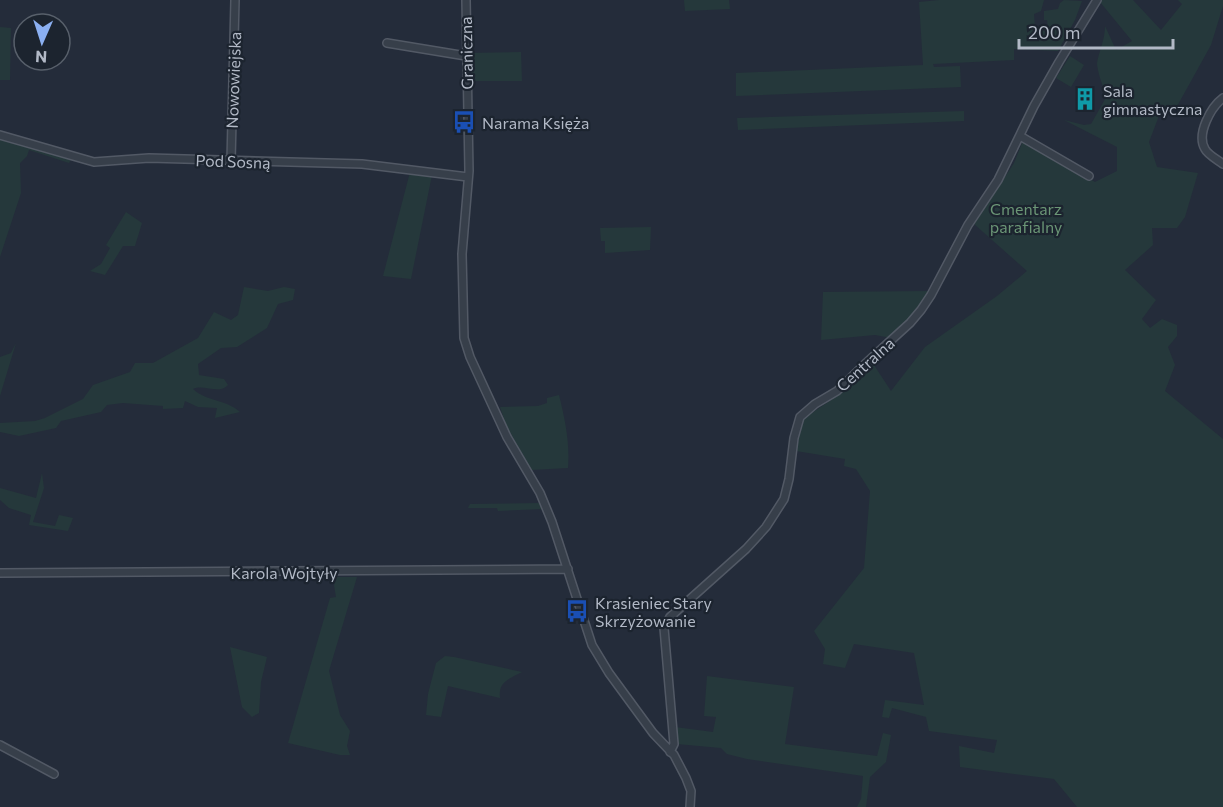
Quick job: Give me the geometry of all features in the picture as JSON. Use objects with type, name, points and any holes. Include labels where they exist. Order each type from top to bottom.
[{"type":"street","name":"Nowowiejska","points":[[231,160],[235,0]]},
{"type":"street","name":"Graniczna","points":[[465,0],[468,177],[462,254],[464,338],[470,357],[507,437],[540,494],[552,522],[592,645],[653,733],[670,752]]},
{"type":"street","name":"Centralna","points":[[670,752],[674,744],[664,628],[670,617],[746,549],[766,527],[784,499],[794,438],[800,417],[815,404],[837,392],[921,310],[968,225],[998,180],[1059,62],[1097,0]]},
{"type":"street","points":[[387,43],[466,56]]},
{"type":"street","points":[[1223,98],[1216,103],[1204,129],[1203,142],[1205,150],[1223,164]]},
{"type":"street","name":"Pod Sosną","points":[[0,135],[94,162],[149,158],[362,164],[468,177]]},
{"type":"street","points":[[1020,136],[1089,176]]},
{"type":"street","name":"Karola Wojtyły","points":[[0,573],[568,569]]},
{"type":"street","points":[[0,746],[54,774]]},
{"type":"street","points":[[670,752],[675,755],[686,778],[690,791],[690,807]]},
{"type":"green space","points":[[684,0],[729,0],[730,9],[685,11]]},
{"type":"green space","points":[[1044,0],[1041,11],[1034,14],[1035,27],[1042,31],[1048,30],[1047,20],[1044,20],[1044,11],[1058,9],[1064,0],[1082,1],[1075,20],[1058,51],[1014,49],[1014,60],[933,64],[934,67],[960,66],[961,87],[736,96],[736,73],[923,65],[919,2]]},
{"type":"green space","name":"Cmentarz parafialny","points":[[1102,0],[1133,0],[1161,30],[1182,4],[1178,0],[1223,0],[1211,45],[1175,110],[1162,108],[1149,142],[1157,167],[1198,173],[1185,217],[1177,228],[1152,228],[1153,245],[1125,270],[1156,300],[1142,319],[1150,328],[1162,319],[1177,325],[1177,336],[1168,347],[1175,365],[1165,391],[1223,439],[1223,807],[1077,807],[1054,779],[960,767],[959,746],[994,753],[997,740],[929,731],[926,717],[892,708],[889,718],[882,717],[885,700],[924,705],[914,653],[854,644],[845,668],[823,664],[825,649],[814,631],[864,568],[870,491],[856,469],[844,466],[845,459],[796,451],[803,419],[837,396],[872,362],[891,391],[925,347],[997,296],[1027,271],[974,224],[1014,163],[1023,141],[1095,182],[1117,171],[1117,147],[1064,120],[1084,125],[1091,124],[1108,94],[1102,84],[1097,63],[1105,26],[1116,50],[1132,41],[1100,2]]},
{"type":"green space","points":[[0,27],[11,28],[10,80],[0,80]]},
{"type":"green space","points":[[521,52],[522,81],[469,81],[469,53]]},
{"type":"green space","points":[[1070,56],[1084,65],[1071,87],[1056,78]]},
{"type":"green space","points":[[964,111],[964,121],[738,130],[737,118]]},
{"type":"green space","points":[[0,137],[71,159],[69,163],[29,150],[20,163],[21,193],[0,257]]},
{"type":"green space","points":[[410,172],[432,175],[411,279],[383,276]]},
{"type":"green space","points":[[126,212],[142,223],[135,246],[123,246],[105,275],[90,271],[101,264],[110,248],[106,245]]},
{"type":"green space","points":[[651,227],[650,250],[605,253],[605,241],[601,241],[600,228]]},
{"type":"green space","points":[[244,287],[268,291],[284,287],[295,289],[293,300],[278,304],[267,328],[237,347],[221,348],[198,364],[199,375],[224,379],[228,385],[220,389],[193,389],[240,412],[215,418],[217,408],[198,407],[185,401],[183,408],[163,409],[163,406],[123,403],[107,405],[101,412],[61,421],[56,428],[19,436],[0,432],[0,423],[35,421],[45,418],[83,399],[93,385],[130,372],[135,363],[153,363],[198,338],[214,312],[231,320],[238,315]]},
{"type":"green space","points":[[929,291],[911,319],[891,338],[875,335],[821,340],[823,292]]},
{"type":"green space","points":[[16,343],[0,396],[0,357],[11,353]]},
{"type":"green space","points":[[559,395],[566,431],[568,468],[531,470],[506,425],[500,407],[538,406],[547,403],[547,398]]},
{"type":"green space","points":[[42,473],[44,488],[33,522],[55,526],[59,515],[73,518],[68,531],[29,525],[31,515],[9,508],[0,500],[0,488],[36,498]]},
{"type":"green space","points":[[540,503],[543,509],[498,511],[497,508],[468,508],[470,504]]},
{"type":"green space","points":[[337,577],[357,577],[329,671],[340,715],[350,731],[347,746],[350,755],[340,755],[288,743],[330,598],[336,597],[334,585]]},
{"type":"green space","points":[[230,647],[267,657],[261,682],[259,713],[252,717],[242,707]]},
{"type":"green space","points":[[445,656],[522,672],[503,685],[500,698],[448,686],[441,717],[426,715],[428,694],[436,663]]},
{"type":"green space","points":[[707,676],[794,687],[785,744],[877,756],[883,733],[891,735],[886,762],[870,777],[866,807],[857,807],[861,799],[863,776],[747,759],[727,754],[721,748],[677,744],[675,727],[713,732],[716,717],[704,716]]},
{"type":"place","name":"Sala gimnastyczna","points":[[1085,99]]},
{"type":"place","name":"Narama Księża","points":[[464,122]]},
{"type":"place","name":"Krasieniec Stary Skrzyżowanie","points":[[577,611]]}]
